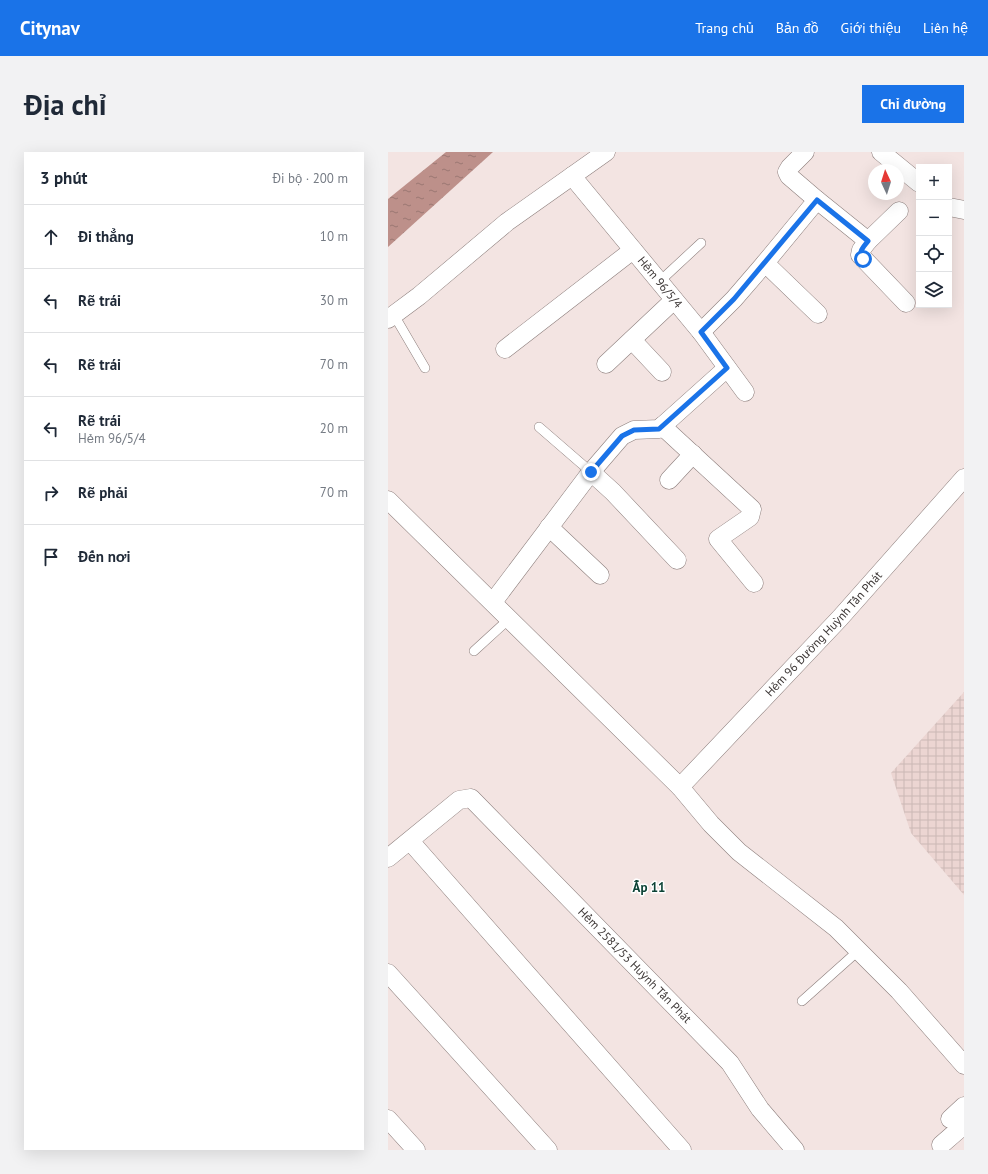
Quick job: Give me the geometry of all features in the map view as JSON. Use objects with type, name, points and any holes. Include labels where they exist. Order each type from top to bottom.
[{"type":"street","points":[[391,317],[507,222],[606,152]]},
{"type":"street","points":[[805,152],[790,167],[787,172],[789,176],[868,241]]},
{"type":"street","points":[[881,152],[916,181]]},
{"type":"street","name":"Hẻm 96/5/4","points":[[572,176],[701,332],[744,392]]},
{"type":"street","points":[[701,332],[734,299],[766,263],[817,200]]},
{"type":"street","points":[[952,208],[964,210]]},
{"type":"street","points":[[899,211],[868,241],[861,250],[860,255],[906,303]]},
{"type":"street","points":[[505,349],[633,250]]},
{"type":"street","points":[[766,263],[818,314]]},
{"type":"street","points":[[606,364],[674,300]]},
{"type":"street","points":[[632,340],[662,372]]},
{"type":"street","points":[[493,602],[591,472],[622,436],[634,430],[654,431],[662,426],[727,368]]},
{"type":"street","points":[[662,426],[752,509],[750,517],[718,539],[754,583]]},
{"type":"street","points":[[669,480],[693,454]]},
{"type":"street","points":[[591,472],[613,492],[677,560]]},
{"type":"street","name":"Hẻm 96 Đường Huỳnh Tấn Phát","points":[[680,787],[840,618],[964,478]]},
{"type":"street","points":[[388,500],[680,787],[711,824],[739,852],[836,928],[899,991],[964,1065]]},
{"type":"street","points":[[549,527],[600,575]]},
{"type":"street","name":"Hẻm 2581/53 Huỳnh Tấn Phát","points":[[410,841],[459,800],[471,798],[481,806],[549,879],[730,1063],[760,1109],[795,1150]]},
{"type":"street","points":[[388,858],[410,841],[673,1147]]},
{"type":"street","points":[[388,973],[548,1150]]},
{"type":"street","points":[[941,1145],[957,1122],[964,1106]]},
{"type":"street","points":[[388,1119],[416,1150]]},
{"type":"lane","points":[[659,282],[701,242]]},
{"type":"lane","points":[[391,317],[425,368]]},
{"type":"lane","points":[[540,427],[591,472]]},
{"type":"lane","points":[[474,650],[509,618]]},
{"type":"lane","points":[[802,1001],[858,951]]},
{"type":"shaded area","points":[[964,692],[964,895],[911,833],[891,773]]},
{"type":"water","points":[[446,152],[493,152],[388,247],[388,199]]},
{"type":"district","name":"Ấp 11","points":[[649,887]]},
{"type":"route","points":[[591,472],[622,436],[634,430],[647,429],[654,431],[659,429],[727,368],[701,332],[734,299],[766,263],[817,200],[868,241],[861,250],[860,255],[863,259]]}]
